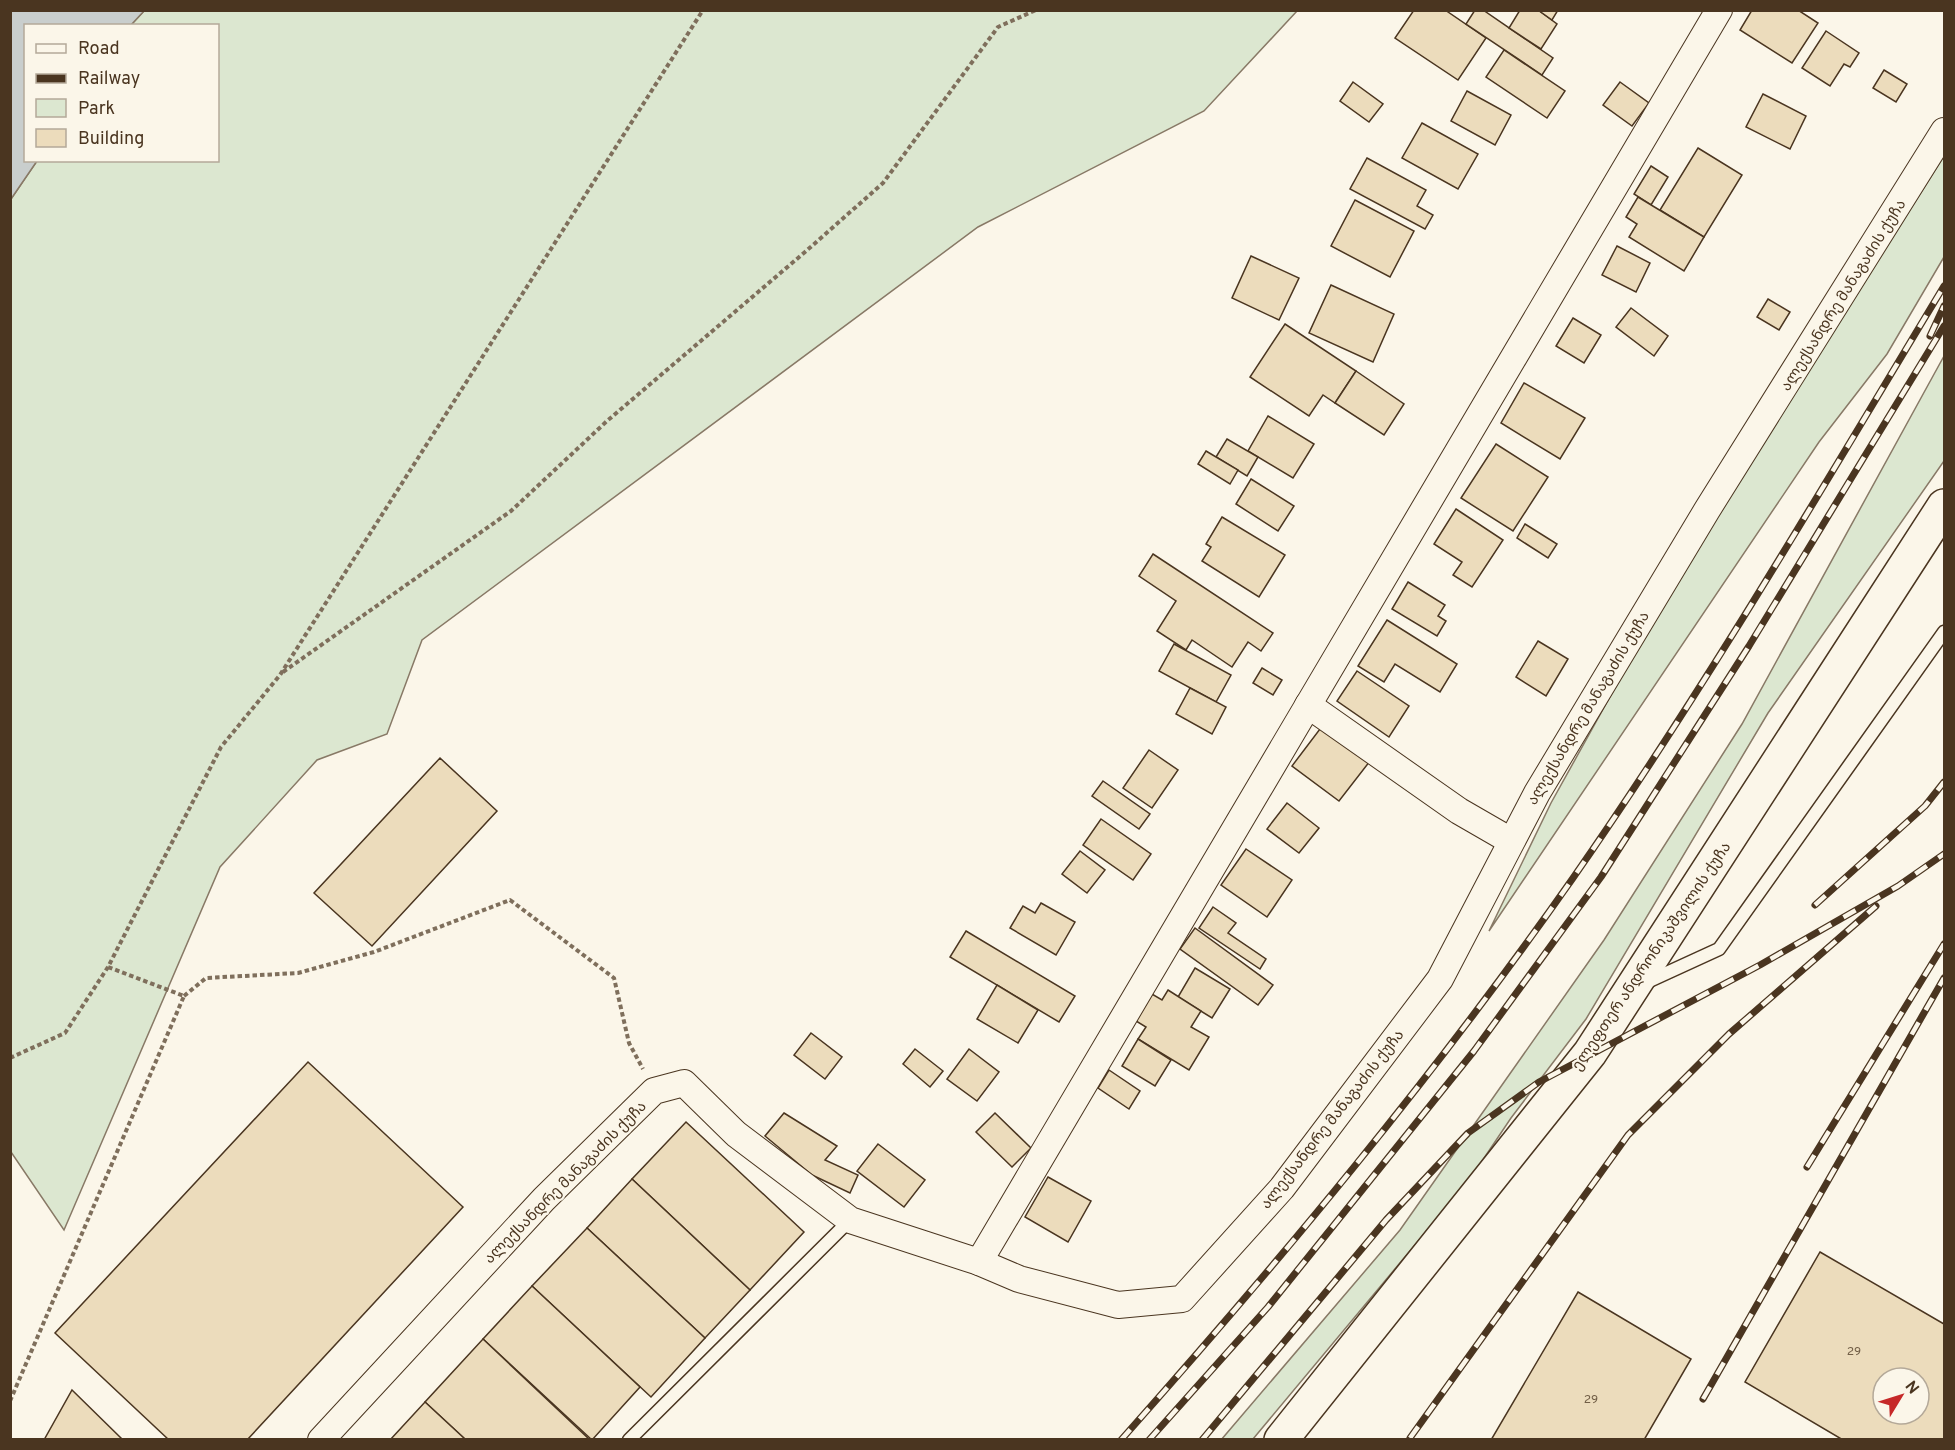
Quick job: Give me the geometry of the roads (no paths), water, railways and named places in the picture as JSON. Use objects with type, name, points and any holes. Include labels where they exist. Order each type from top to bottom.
[{"type":"main road","name":"ელეფთერ ანდრონიკაშვილის ქუჩა","points":[[1281,1440],[1590,1053],[1944,506]]},
{"type":"street","points":[[979,1262],[1719,10]]},
{"type":"street","name":"ალექსანდრე მანაგაძის ქუჩა","points":[[321,1440],[544,1199],[654,1091],[684,1083],[736,1134],[850,1220],[979,1262],[1019,1279],[1118,1305],[1182,1299],[1282,1188],[1440,979],[1537,793],[1707,510],[1944,131]]},
{"type":"street","points":[[1308,705],[1459,811],[1511,841]]},
{"type":"lane","points":[[1632,988],[1719,949],[1944,632]]},
{"type":"lane","points":[[628,1440],[850,1220]]},
{"type":"railway","points":[[1121,1440],[1298,1235],[1412,1095],[1521,951],[1670,733],[1809,510],[1944,286]]},
{"type":"railway","points":[[1930,336],[1944,306]]},
{"type":"railway","points":[[1149,1440],[1268,1307],[1474,1051],[1601,877],[1749,646],[1944,326]]},
{"type":"railway","points":[[1815,905],[1925,806],[1944,782]]},
{"type":"railway","points":[[1202,1440],[1386,1220],[1468,1133],[1539,1082],[1760,965],[1898,886],[1944,854]]},
{"type":"railway","points":[[1410,1438],[1628,1135],[1729,1034],[1876,906]]},
{"type":"railway","points":[[1807,1167],[1944,944]]},
{"type":"railway","points":[[1703,1399],[1944,978]]}]
